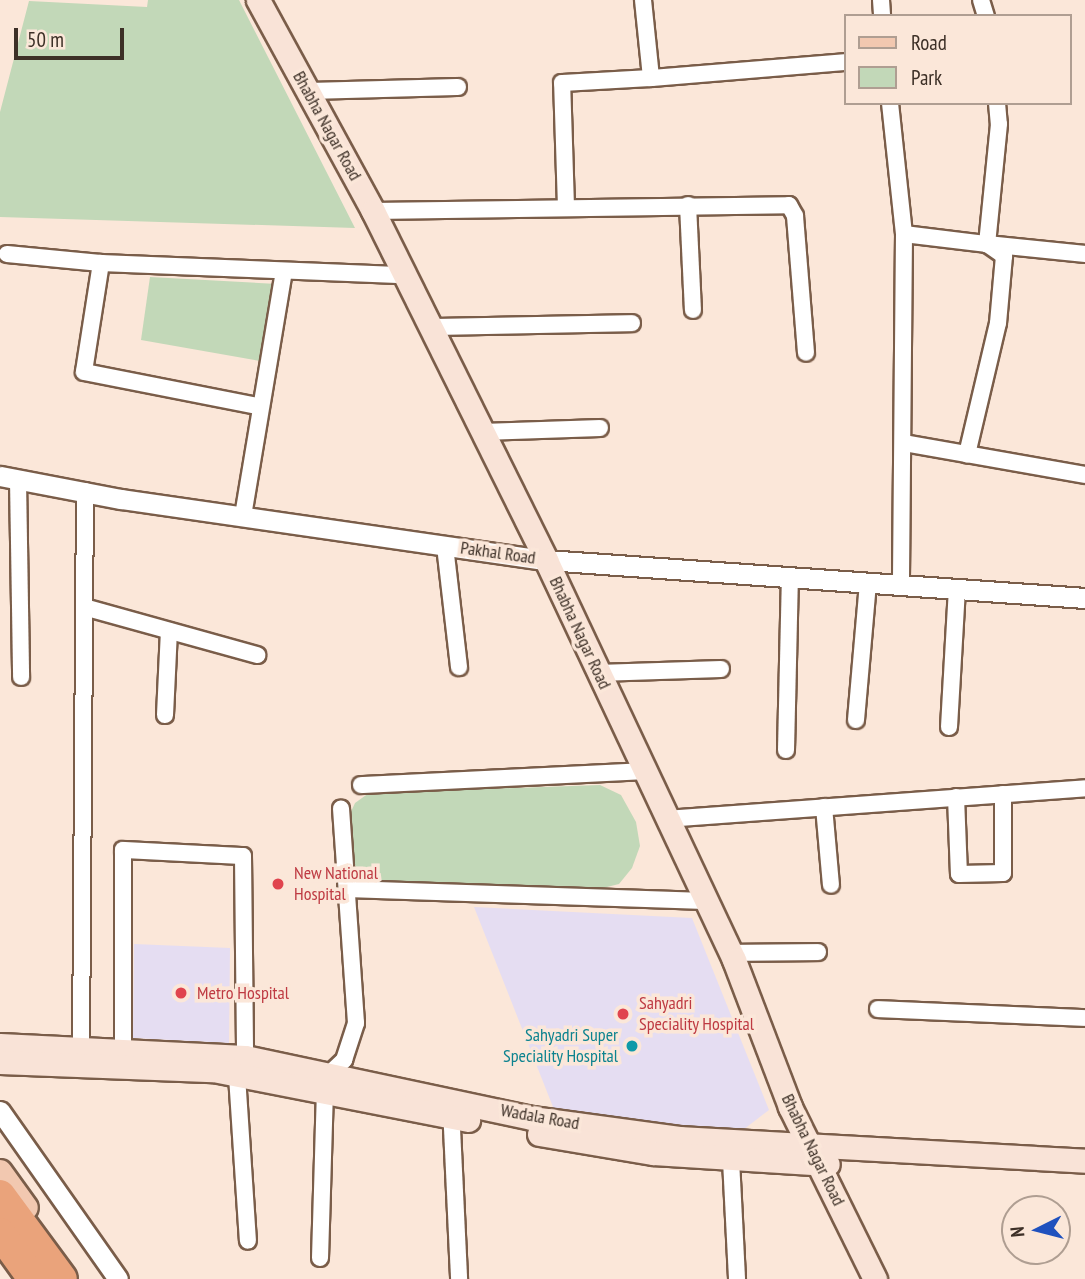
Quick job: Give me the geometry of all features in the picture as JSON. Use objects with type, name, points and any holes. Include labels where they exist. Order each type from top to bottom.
[{"type":"highway","points":[[0,1195],[62,1279]]},
{"type":"highway","points":[[0,1233],[33,1279]]},
{"type":"main road","name":"Bhabha Nagar Road","points":[[258,0],[373,211],[546,560],[729,953],[790,1107],[875,1279]]},
{"type":"main road","name":"Wadala Road","points":[[0,1045],[123,1049],[241,1066],[639,1151],[731,1160],[815,1156],[1085,1161]]},
{"type":"main road","name":"Wadala Road","points":[[0,1062],[213,1070],[241,1066]]},
{"type":"main road","name":"Wadala Road","points":[[451,1109],[815,1156],[1085,1173]]},
{"type":"main road","points":[[0,1172],[76,1279]]},
{"type":"main road","points":[[0,1254],[18,1279]]},
{"type":"street","points":[[643,0],[651,78]]},
{"type":"street","points":[[566,207],[562,83],[844,62]]},
{"type":"street","points":[[308,91],[458,87]]},
{"type":"street","points":[[890,105],[904,234],[901,586]]},
{"type":"street","points":[[987,244],[999,124],[997,105]]},
{"type":"street","points":[[688,205],[693,310]]},
{"type":"street","points":[[373,211],[789,205],[795,216],[806,353]]},
{"type":"street","points":[[904,234],[1085,254]]},
{"type":"street","points":[[967,454],[998,323],[1004,256],[987,244]]},
{"type":"street","points":[[7,254],[101,263],[404,275]]},
{"type":"street","points":[[101,263],[84,372],[258,406]]},
{"type":"street","points":[[243,516],[258,406],[284,271]]},
{"type":"street","points":[[430,327],[632,323]]},
{"type":"street","points":[[482,432],[600,428]]},
{"type":"street","points":[[904,443],[1085,475]]},
{"type":"street","points":[[9,477],[22,677]]},
{"type":"street","name":"Pakhal Road","points":[[9,477],[243,516],[546,560],[1085,598]]},
{"type":"street","points":[[81,1047],[85,491]]},
{"type":"street","points":[[445,546],[459,667]]},
{"type":"street","points":[[786,750],[790,578]]},
{"type":"street","points":[[856,720],[868,584]]},
{"type":"street","points":[[949,727],[957,590]]},
{"type":"street","points":[[85,607],[257,655]]},
{"type":"street","points":[[164,715],[169,631]]},
{"type":"street","points":[[598,673],[721,669]]},
{"type":"street","points":[[360,785],[644,771]]},
{"type":"street","points":[[667,819],[1085,788]]},
{"type":"street","points":[[956,797],[959,874],[1003,873],[1003,794]]},
{"type":"street","points":[[824,807],[831,885]]},
{"type":"street","points":[[320,1258],[327,1083],[344,1060],[356,1023],[341,809]]},
{"type":"street","points":[[123,1049],[123,850],[243,856],[241,1066],[248,1241]]},
{"type":"street","points":[[347,889],[705,901]]},
{"type":"street","points":[[729,953],[818,952]]},
{"type":"street","points":[[878,1009],[1085,1018]]},
{"type":"street","points":[[451,1109],[459,1279]]},
{"type":"street","points":[[0,1111],[118,1279]]},
{"type":"street","points":[[731,1160],[737,1279]]},
{"type":"shaded area","name":"Sahyadri Speciality Hospital","points":[[474,907],[692,918],[769,1110],[739,1133],[555,1112]]},
{"type":"shaded area","name":"Metro Hospital","points":[[134,944],[230,948],[229,1043],[133,1038]]},
{"type":"green space","points":[[148,0],[239,0],[355,228],[0,217],[0,112],[29,1],[147,7]]},
{"type":"green space","points":[[150,277],[277,284],[260,361],[141,340]]},
{"type":"green space","points":[[600,785],[621,795],[636,822],[640,846],[632,868],[619,884],[595,890],[370,883],[358,872],[351,855],[348,818],[355,803],[369,793]]},
{"type":"place","name":"New National Hospital","points":[[278,884]]},
{"type":"place","name":"Metro Hospital","points":[[181,993]]},
{"type":"place","name":"Sahyadri Speciality Hospital","points":[[623,1014]]},
{"type":"place","name":"Sahyadri Super Speciality Hospital","points":[[632,1046]]}]
